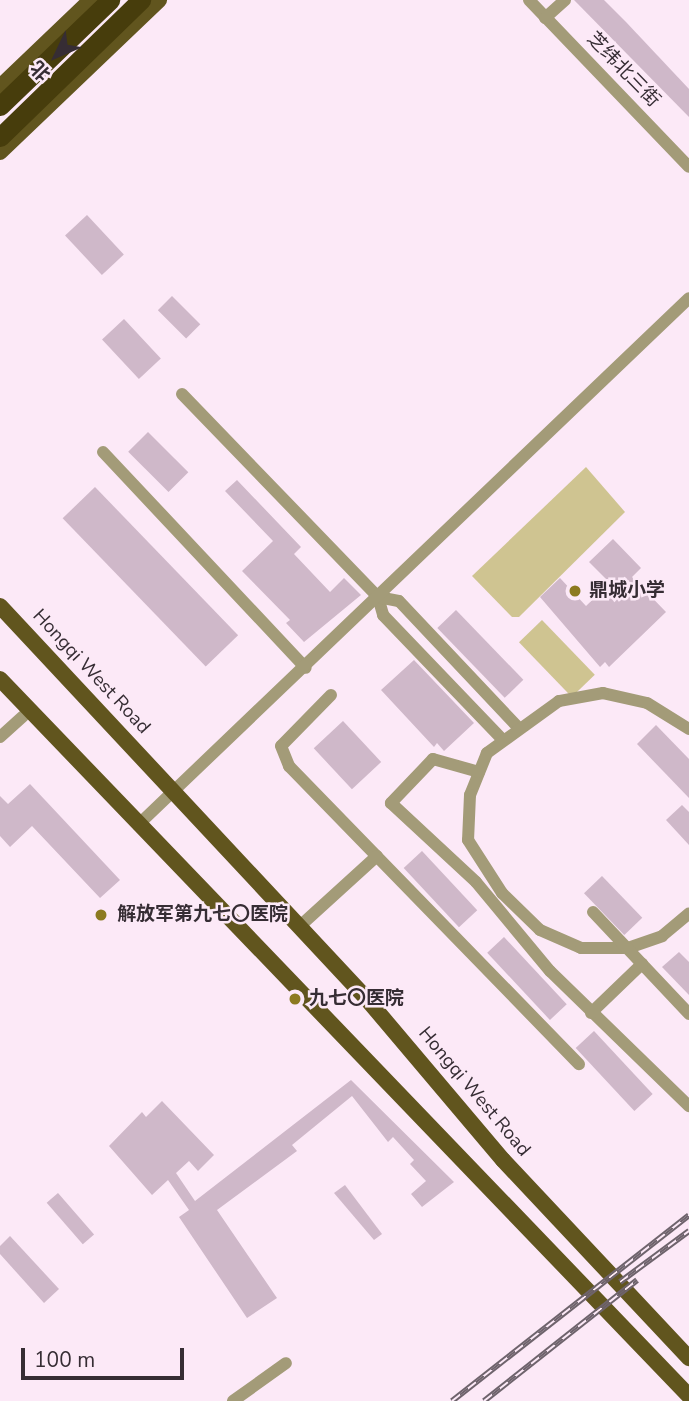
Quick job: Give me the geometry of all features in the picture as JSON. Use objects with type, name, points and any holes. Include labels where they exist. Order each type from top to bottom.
[{"type":"highway","points":[[0,106],[110,0]]},
{"type":"highway","points":[[0,137],[141,0]]},
{"type":"main road","points":[[0,87],[91,0]]},
{"type":"main road","points":[[0,152],[159,0]]},
{"type":"main road","name":"Hongqi West Road","points":[[0,606],[300,926],[503,1160],[689,1358]]},
{"type":"main road","points":[[0,680],[689,1396]]},
{"type":"street","name":"芝纬北三街","points":[[529,0],[689,167]]},
{"type":"street","points":[[545,18],[565,0]]},
{"type":"street","points":[[138,825],[306,668],[689,298]]},
{"type":"street","points":[[182,394],[378,597],[383,615],[502,738]]},
{"type":"street","points":[[103,452],[306,668]]},
{"type":"street","points":[[378,597],[399,601],[517,726]]},
{"type":"street","points":[[689,729],[647,703],[603,693],[559,701],[517,726],[487,753],[470,795],[468,840],[498,898],[591,1013],[689,1106]]},
{"type":"street","points":[[331,695],[281,747],[289,766],[579,1064]]},
{"type":"street","points":[[0,737],[23,716]]},
{"type":"street","points":[[479,772],[433,759],[391,803],[498,898],[540,930],[581,948],[628,948],[662,936],[689,913]]},
{"type":"street","points":[[300,926],[377,856]]},
{"type":"street","points":[[593,912],[689,1014]]},
{"type":"street","points":[[591,1013],[642,964]]},
{"type":"street","points":[[233,1401],[286,1363]]},
{"type":"shaded area","points":[[586,467],[625,512],[519,617],[512,617],[472,576]]},
{"type":"shaded area","points":[[542,620],[595,675],[572,697],[519,642]]},
{"type":"building","points":[[574,0],[604,0],[626,22],[689,89],[689,117]]},
{"type":"building","points":[[87,215],[124,254],[102,275],[65,235]]},
{"type":"building","points":[[172,296],[200,324],[186,338],[158,310]]},
{"type":"building","points":[[124,319],[161,358],[139,379],[102,339]]},
{"type":"building","points":[[148,432],[188,472],[169,492],[128,452]]},
{"type":"building","points":[[237,480],[301,547],[294,554],[330,592],[344,578],[361,595],[304,642],[286,623],[290,620],[242,571],[273,541],[225,491]]},
{"type":"building","points":[[95,487],[238,635],[206,666],[63,518]]},
{"type":"building","points":[[613,539],[641,568],[632,577],[666,612],[609,667],[605,662],[600,667],[540,597],[560,578],[586,606],[610,583],[589,562]]},
{"type":"building","points":[[456,610],[523,680],[505,698],[437,628]]},
{"type":"building","points":[[414,660],[474,723],[444,751],[437,743],[434,747],[381,690]]},
{"type":"building","points":[[343,721],[381,762],[352,789],[314,748]]},
{"type":"building","points":[[656,725],[689,759],[689,798],[637,744]]},
{"type":"building","points":[[30,784],[120,880],[100,898],[32,826],[10,847],[0,836],[0,796],[8,804]]},
{"type":"building","points":[[682,805],[689,812],[689,845],[666,820]]},
{"type":"building","points":[[422,851],[477,910],[459,927],[404,868]]},
{"type":"building","points":[[602,876],[642,918],[624,935],[584,893]]},
{"type":"building","points":[[504,937],[567,1004],[550,1020],[487,953]]},
{"type":"building","points":[[679,952],[689,962],[689,995],[662,967]]},
{"type":"building","points":[[594,1031],[653,1094],[634,1111],[576,1048]]},
{"type":"building","points":[[351,1080],[454,1182],[422,1207],[411,1194],[426,1181],[410,1164],[414,1160],[393,1137],[388,1142],[352,1096],[292,1145],[297,1151],[217,1210],[277,1298],[247,1318],[179,1217],[189,1210],[168,1180],[152,1195],[109,1146],[142,1112],[146,1117],[162,1101],[214,1155],[198,1171],[189,1161],[176,1173],[195,1201]]},
{"type":"building","points":[[345,1185],[382,1234],[374,1240],[334,1193]]},
{"type":"building","points":[[58,1193],[94,1235],[83,1244],[47,1203]]},
{"type":"building","points":[[10,1236],[59,1289],[44,1303],[0,1254],[0,1246]]},
{"type":"railway","points":[[452,1401],[689,1215]]},
{"type":"railway","points":[[620,1282],[689,1231]]},
{"type":"railway","points":[[484,1401],[637,1280]]},
{"type":"place","name":"鼎城小学","points":[[575,591]]},
{"type":"place","name":"解放军第九七〇医院","points":[[101,915]]},
{"type":"place","name":"九七〇医院","points":[[295,999]]}]
